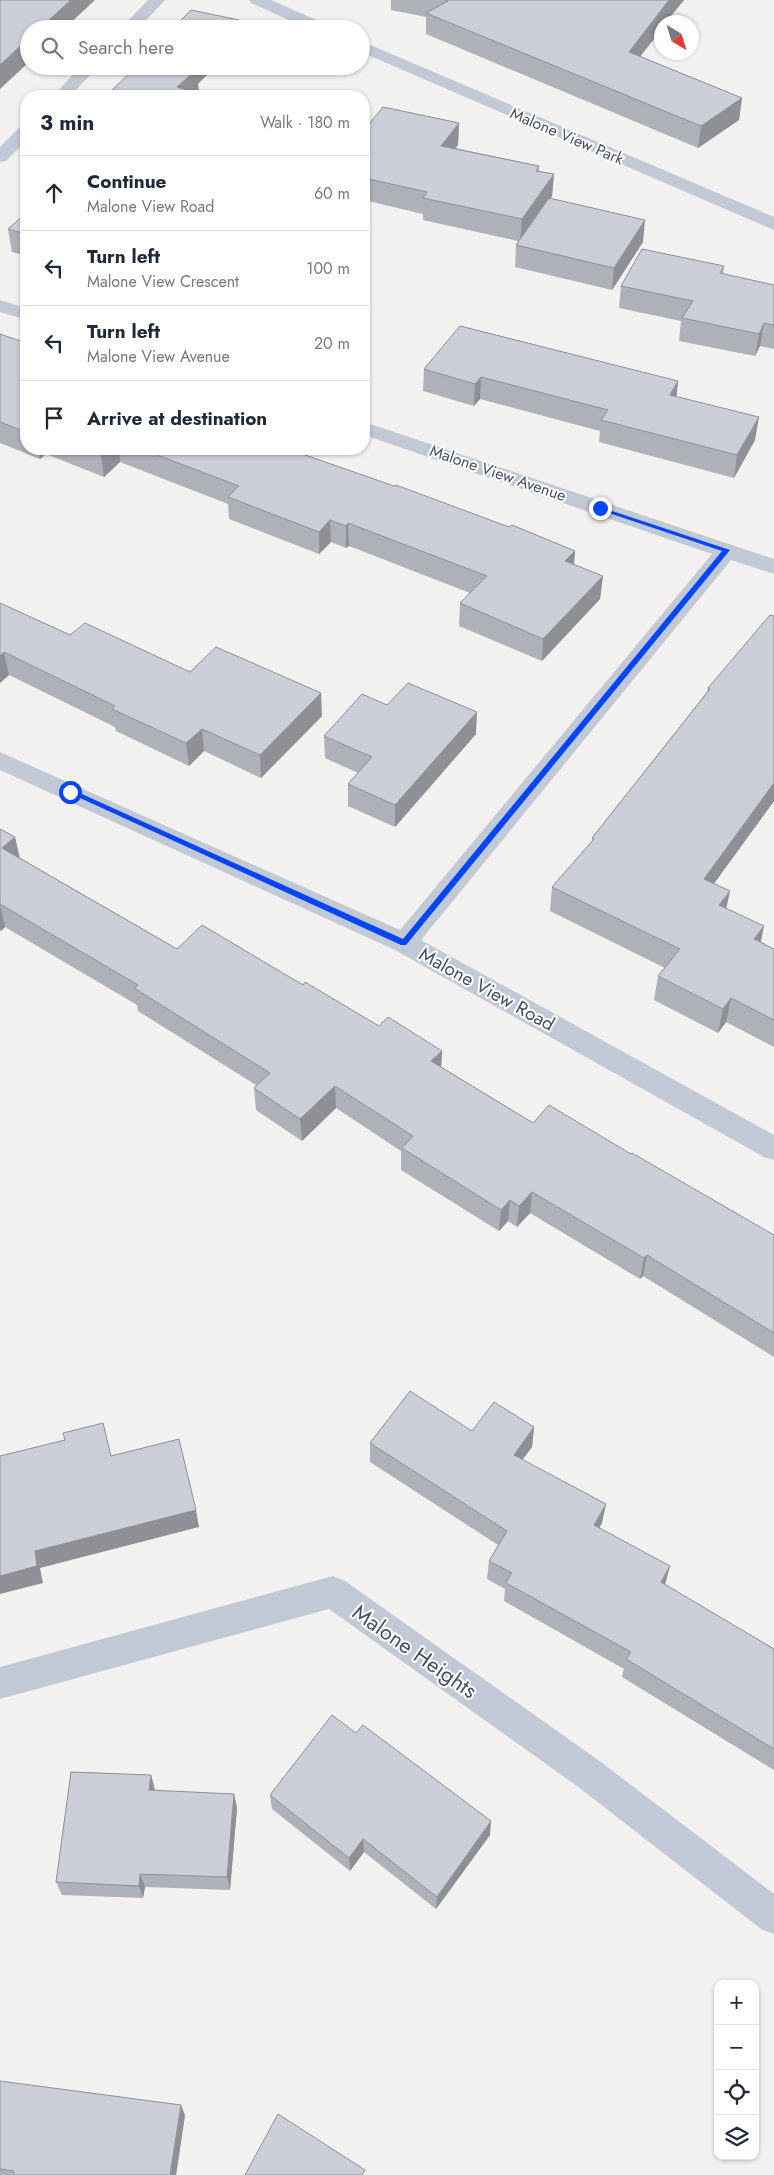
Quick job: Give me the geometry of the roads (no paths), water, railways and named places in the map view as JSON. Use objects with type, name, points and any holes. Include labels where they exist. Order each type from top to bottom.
[{"type":"street","points":[[137,20],[157,0]]},
{"type":"street","points":[[257,0],[302,20]]},
{"type":"street","name":"Malone View Park","points":[[370,50],[774,224]]},
{"type":"street","points":[[67,90],[82,75]]},
{"type":"street","points":[[0,157],[20,137]]},
{"type":"street","points":[[0,306],[20,312]]},
{"type":"street","name":"Malone View Avenue","points":[[370,430],[774,567]]},
{"type":"street","points":[[404,943],[727,550]]},
{"type":"street","name":"Malone View Road","points":[[0,760],[404,943],[774,1149]]},
{"type":"street","name":"Malone Heights","points":[[0,1683],[333,1592],[589,1774],[774,1916]]}]
